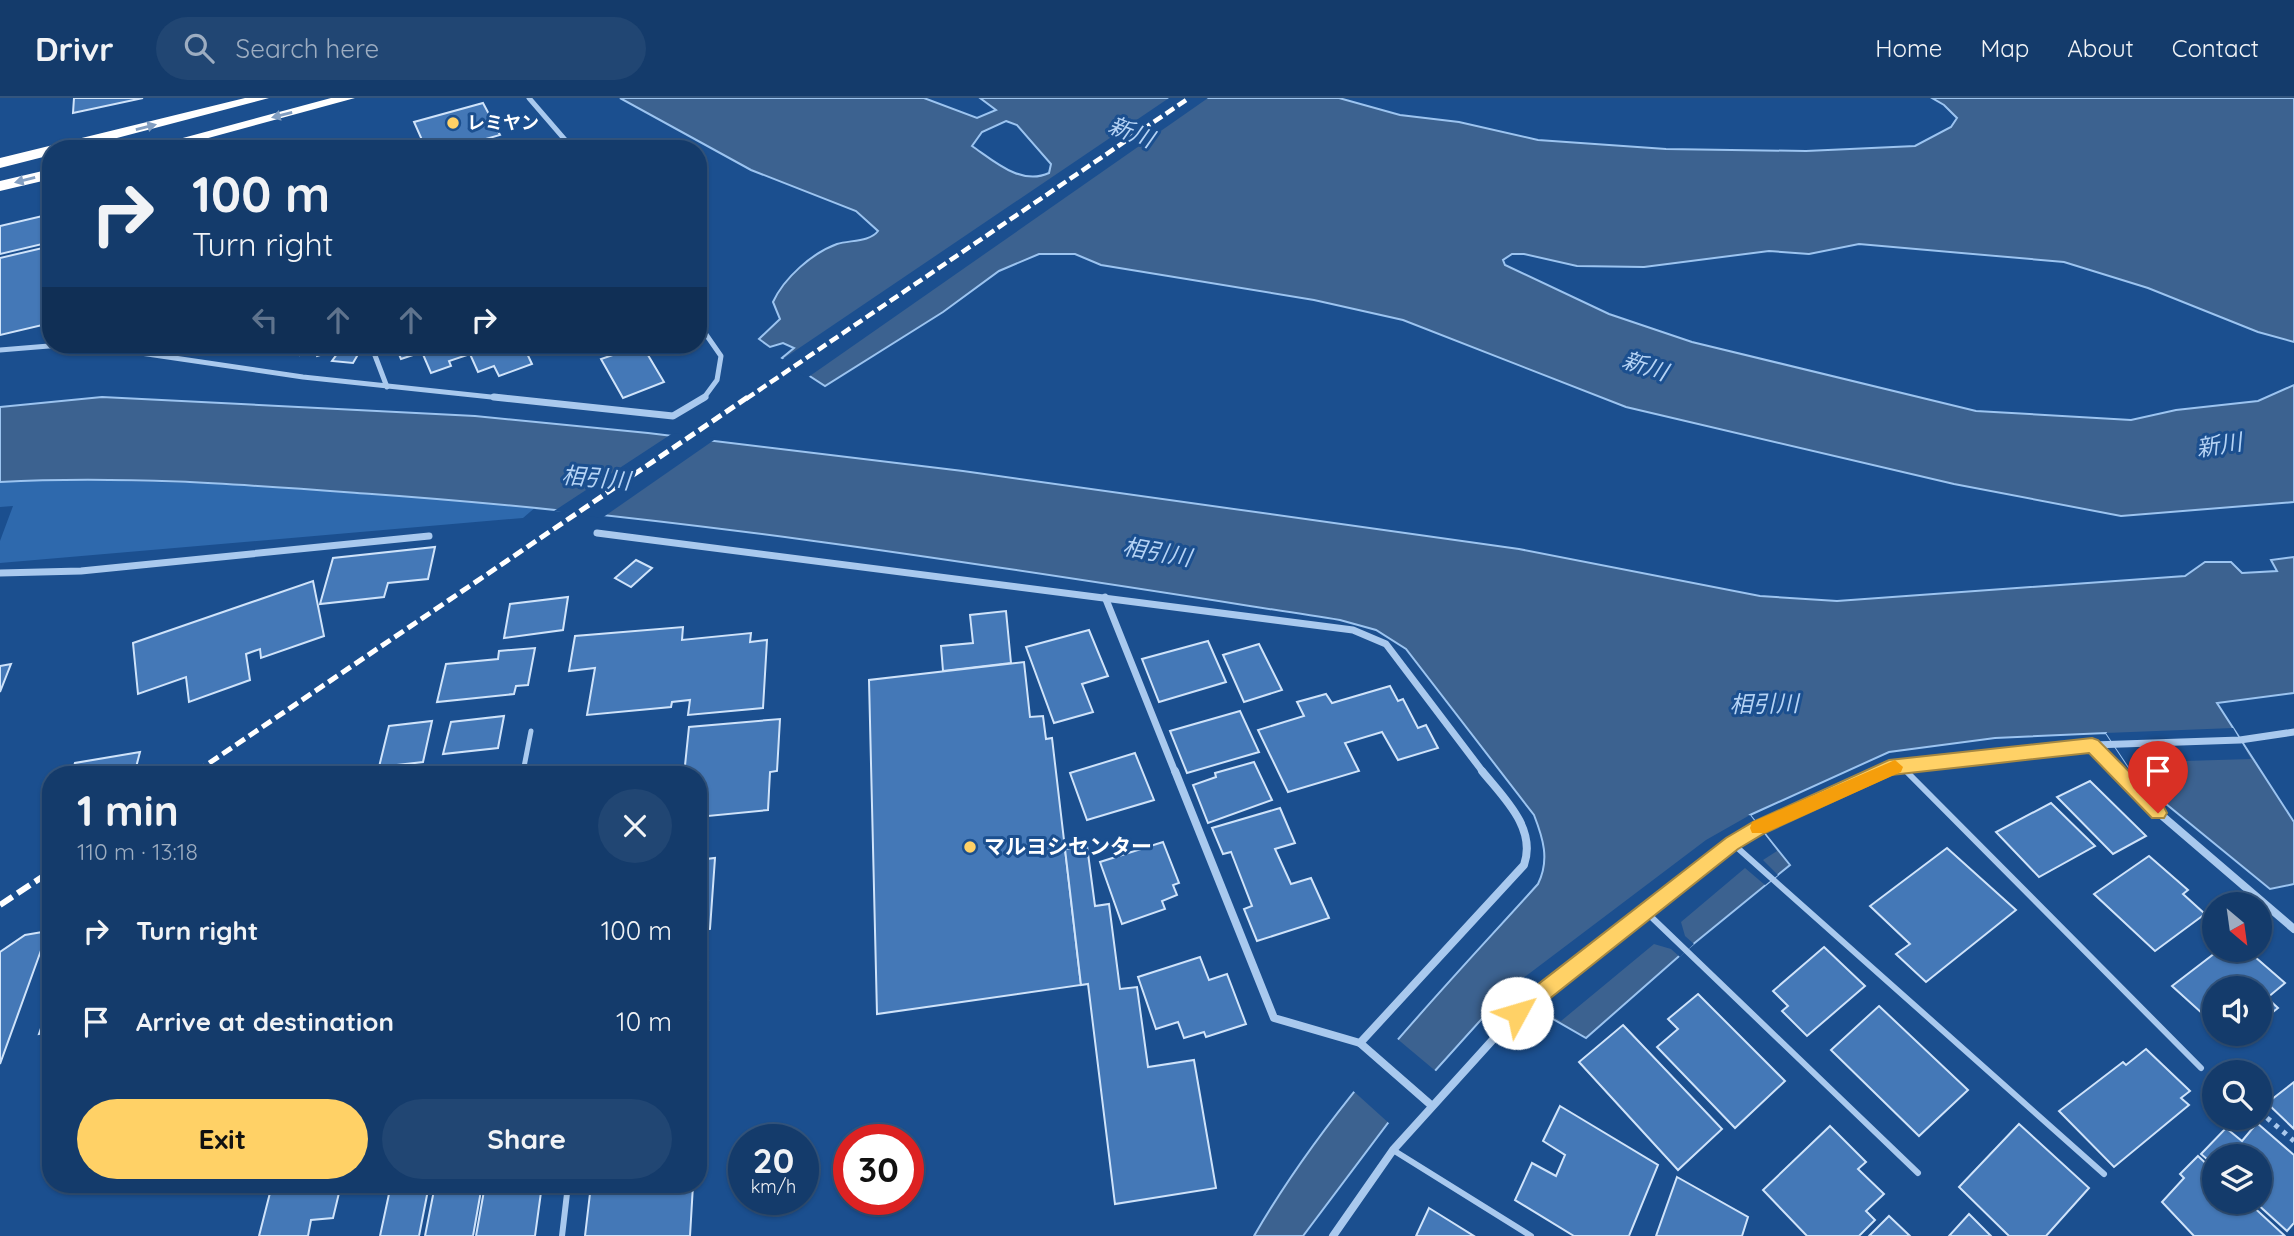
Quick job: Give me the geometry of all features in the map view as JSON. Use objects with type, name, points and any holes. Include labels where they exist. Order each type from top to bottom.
[{"type":"highway","points":[[93,140],[262,98]]},
{"type":"highway","points":[[184,140],[348,98]]},
{"type":"highway","points":[[0,163],[42,152]]},
{"type":"highway","points":[[0,186],[42,176]]},
{"type":"street","points":[[529,98],[565,140]]},
{"type":"street","points":[[149,354],[387,387],[673,416],[710,396],[719,378],[721,356],[707,336]]},
{"type":"street","points":[[0,350],[42,347]]},
{"type":"street","points":[[374,354],[387,387]]},
{"type":"street","points":[[597,533],[1353,630],[1386,644],[1519,819],[1528,838],[1528,860],[1521,872],[1360,1043]]},
{"type":"street","points":[[0,573],[81,571],[429,536]]},
{"type":"street","points":[[1105,597],[1274,1018],[1360,1043],[1431,1105]]},
{"type":"street","points":[[1333,1236],[1392,1150],[1431,1105],[1528,1004],[1644,910],[1732,843],[1759,827],[1889,768],[2092,745],[2240,740],[2294,732]]},
{"type":"street","points":[[2092,745],[2139,796],[2294,929]]},
{"type":"lane","points":[[525,766],[531,731]]},
{"type":"lane","points":[[1902,766],[2201,1068]]},
{"type":"lane","points":[[1732,843],[2104,1174]]},
{"type":"lane","points":[[1644,910],[1918,1172]]},
{"type":"lane","points":[[1392,1150],[1531,1236]]},
{"type":"lane","points":[[562,1236],[567,1193]]},
{"type":"path","points":[[2272,1122],[2294,1141]]},
{"type":"shaded area","points":[[51,479],[224,484],[537,506],[523,518],[0,563],[0,541],[13,506],[0,507],[0,482]]},
{"type":"water","name":"新川","points":[[620,98],[924,98],[977,118],[996,110],[980,98],[1339,98],[1400,115],[1459,122],[1538,140],[1666,149],[1806,151],[1915,146],[1951,127],[1957,118],[1932,98],[2294,98],[2294,342],[2258,332],[2148,288],[2064,262],[1859,244],[1809,254],[1769,251],[1644,267],[1577,266],[1524,254],[1512,254],[1503,260],[1505,265],[1609,314],[1692,342],[1976,411],[2131,420],[2176,410],[2258,401],[2294,385],[2294,502],[2121,516],[1954,484],[1626,407],[1403,320],[1314,300],[1101,265],[1075,254],[1039,254],[999,271],[943,312],[825,386],[782,358],[794,348],[783,343],[770,347],[759,339],[780,319],[773,302],[784,284],[800,267],[828,248],[865,239],[878,231],[856,211],[751,170],[707,146],[707,140],[696,140]],"holes":[[[1006,121],[1017,125],[1051,164],[1049,173],[1039,176],[1018,174],[999,165],[972,146],[982,132]]]},
{"type":"water","name":"相引川","points":[[102,397],[475,416],[648,433],[963,471],[1519,549],[1760,596],[1837,601],[2185,576],[2205,562],[2231,562],[2242,573],[2277,571],[2271,560],[2294,557],[2294,693],[2217,703],[2294,822],[2294,884],[2270,889],[2138,781],[2106,733],[1995,738],[1889,752],[1750,815],[1790,865],[1686,950],[1586,1038],[1506,992],[1388,1123],[1303,1236],[1254,1236],[1316,1141],[1351,1096],[1424,1010],[1538,884],[1542,875],[1544,849],[1534,815],[1406,649],[1376,630],[1340,620],[857,547],[615,516],[233,484],[140,480],[0,482],[0,407]]},
{"type":"pier","points":[[1169,98],[1208,98],[807,378],[780,361]]},
{"type":"pier","points":[[673,433],[717,438],[602,518],[554,511]]},
{"type":"pier","points":[[2233,728],[2251,759],[2151,762],[2138,781],[2106,733]]},
{"type":"pier","points":[[1750,815],[1777,851],[1763,860],[1778,875],[1765,885],[1745,868],[1681,922],[1685,936],[1694,944],[1680,957],[1671,949],[1654,944],[1561,1021],[1506,991],[1706,840]]},
{"type":"pier","points":[[1395,1037],[1438,1073],[1391,1125],[1350,1088]]},
{"type":"building","points":[[74,98],[143,98],[73,113]]},
{"type":"building","points":[[483,103],[500,135],[482,140],[422,140],[414,122]]},
{"type":"building","points":[[42,216],[42,244],[0,254],[0,226]]},
{"type":"building","points":[[42,248],[42,325],[0,335],[0,258]]},
{"type":"building","points":[[337,354],[358,354],[353,363],[332,361]]},
{"type":"building","points":[[399,354],[416,354],[401,359]]},
{"type":"building","points":[[423,354],[470,354],[449,361],[451,366],[431,373]]},
{"type":"building","points":[[470,354],[527,354],[532,364],[499,376],[494,366],[478,372]]},
{"type":"building","points":[[616,354],[647,354],[664,382],[623,398],[601,359]]},
{"type":"building","points":[[435,547],[428,579],[388,583],[384,597],[320,604],[333,558]]},
{"type":"building","points":[[636,560],[652,568],[631,587],[615,578]]},
{"type":"building","points":[[313,581],[324,636],[261,658],[260,649],[246,654],[250,680],[189,702],[186,677],[138,694],[133,643]]},
{"type":"building","points":[[568,597],[563,630],[504,638],[510,604]]},
{"type":"building","points":[[1006,611],[1011,663],[943,671],[941,646],[973,643],[970,615]]},
{"type":"building","points":[[683,627],[682,640],[751,633],[750,642],[767,640],[763,708],[688,715],[690,700],[672,702],[671,707],[587,715],[595,668],[569,671],[575,636]]},
{"type":"building","points":[[1089,630],[1108,676],[1082,684],[1093,712],[1054,723],[1026,647]]},
{"type":"building","points":[[1208,641],[1226,682],[1159,702],[1142,659]]},
{"type":"building","points":[[1259,644],[1282,690],[1244,702],[1223,655]]},
{"type":"building","points":[[535,648],[528,685],[516,686],[514,694],[437,702],[446,664],[498,659],[499,651]]},
{"type":"building","points":[[1024,662],[1030,717],[1043,716],[1046,739],[1052,738],[1081,985],[877,1014],[869,680]]},
{"type":"building","points":[[11,664],[0,692],[0,666]]},
{"type":"building","points":[[1390,686],[1398,701],[1403,699],[1418,728],[1426,725],[1438,748],[1398,760],[1382,732],[1345,743],[1359,771],[1288,792],[1258,730],[1304,716],[1297,702],[1326,694],[1332,703]]},
{"type":"building","points":[[1240,711],[1259,752],[1187,773],[1170,731]]},
{"type":"building","points":[[504,716],[498,748],[443,754],[451,722]]},
{"type":"building","points":[[780,719],[777,771],[770,772],[768,810],[707,816],[707,766],[685,766],[689,727]]},
{"type":"building","points":[[432,721],[423,762],[379,766],[389,726]]},
{"type":"building","points":[[140,752],[136,766],[74,766],[75,763]]},
{"type":"building","points":[[1135,753],[1154,800],[1087,820],[1070,773]]},
{"type":"building","points":[[1254,762],[1272,800],[1208,823],[1193,785],[1216,777],[1215,773]]},
{"type":"building","points":[[2090,781],[2146,836],[2113,854],[2057,797]]},
{"type":"building","points":[[2051,803],[2095,846],[2039,877],[1996,832]]},
{"type":"building","points":[[1280,808],[1295,843],[1275,849],[1291,884],[1311,878],[1329,918],[1257,941],[1244,909],[1252,906],[1231,852],[1223,854],[1212,828]]},
{"type":"building","points":[[1163,842],[1179,883],[1173,885],[1177,895],[1162,901],[1165,909],[1122,924],[1100,862]]},
{"type":"building","points":[[1087,846],[1095,906],[1109,904],[1120,989],[1137,987],[1148,1067],[1194,1060],[1216,1188],[1115,1204],[1088,984],[1081,985],[1065,849]]},
{"type":"building","points":[[1947,848],[2016,910],[1926,982],[1896,954],[1910,944],[1870,906]]},
{"type":"building","points":[[2149,856],[2188,890],[2183,894],[2202,911],[2202,916],[2155,951],[2094,894]]},
{"type":"building","points":[[715,858],[710,929],[707,930],[707,859]]},
{"type":"building","points":[[42,932],[42,948],[0,1064],[0,952],[25,935]]},
{"type":"building","points":[[1824,947],[1865,986],[1807,1036],[1782,1011],[1788,1006],[1773,991]]},
{"type":"building","points":[[1200,957],[1209,980],[1227,974],[1246,1024],[1206,1037],[1204,1032],[1184,1038],[1178,1022],[1156,1029],[1138,977]]},
{"type":"building","points":[[2203,962],[2261,962],[2285,983],[2272,994],[2272,976],[2202,976],[2202,1013],[2172,986]]},
{"type":"building","points":[[1698,994],[1785,1081],[1735,1128],[1657,1047],[1678,1029],[1668,1019]]},
{"type":"building","points":[[1879,1006],[1968,1090],[1919,1136],[1831,1050]]},
{"type":"building","points":[[1623,1025],[1722,1129],[1678,1170],[1579,1062]]},
{"type":"building","points":[[2146,1049],[2190,1091],[2181,1098],[2189,1105],[2114,1167],[2059,1111],[2123,1062],[2126,1065]]},
{"type":"building","points":[[2294,1082],[2294,1129],[2272,1108],[2272,1099]]},
{"type":"building","points":[[1560,1106],[1658,1165],[1629,1236],[1574,1236],[1515,1200],[1532,1163],[1556,1176],[1565,1155],[1543,1141]]},
{"type":"building","points":[[2019,1124],[2089,1188],[2046,1236],[2009,1236],[1959,1187]]},
{"type":"building","points":[[1830,1126],[1866,1162],[1858,1169],[1884,1194],[1866,1211],[1875,1220],[1859,1236],[1807,1236],[1763,1190]]},
{"type":"building","points":[[2224,1130],[2228,1130],[2242,1141],[2251,1130],[2265,1130],[2294,1155],[2294,1223],[2287,1231],[2268,1214],[2272,1214],[2272,1144],[2211,1144]]},
{"type":"building","points":[[2198,1156],[2202,1160],[2202,1214],[2261,1214],[2285,1236],[2194,1236],[2162,1202],[2184,1178],[2180,1174]]},
{"type":"building","points":[[1677,1177],[1748,1217],[1742,1236],[1656,1236]]},
{"type":"building","points":[[270,1193],[339,1193],[333,1218],[311,1220],[308,1236],[259,1236]]},
{"type":"building","points":[[427,1193],[419,1236],[380,1236],[389,1194]]},
{"type":"building","points":[[433,1193],[481,1193],[473,1236],[425,1236]]},
{"type":"building","points":[[484,1193],[541,1193],[535,1236],[476,1236]]},
{"type":"building","points":[[590,1193],[693,1193],[690,1236],[585,1236]]},
{"type":"building","points":[[1429,1208],[1474,1236],[1416,1236]]},
{"type":"building","points":[[1969,1214],[1991,1236],[1949,1236]]},
{"type":"building","points":[[1889,1216],[1910,1236],[1869,1236]]},
{"type":"railway","points":[[746,399],[1189,98]]},
{"type":"railway","points":[[205,766],[748,397]]},
{"type":"railway","points":[[0,905],[42,877]]},
{"type":"slow traffic","points":[[1758,828],[1895,767]]},
{"type":"place","name":"レミヤン","points":[[453,123]]},
{"type":"place","name":"マルヨシセンター","points":[[970,847]]},
{"type":"route","points":[[1517,1013],[1732,843],[1759,827],[1889,768],[2092,745],[2158,813]]}]
